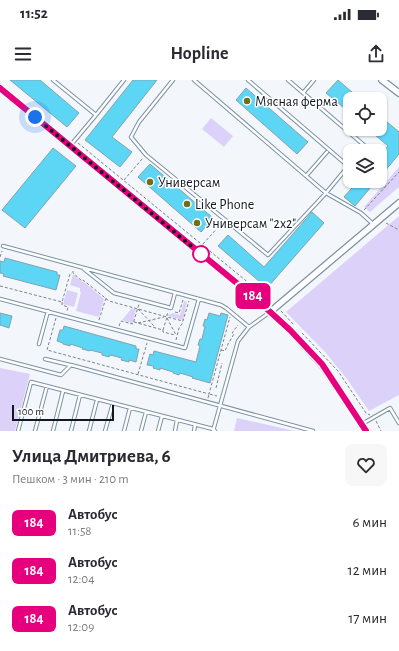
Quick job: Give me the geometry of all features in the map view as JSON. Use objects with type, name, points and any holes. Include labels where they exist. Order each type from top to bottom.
[{"type":"street","points":[[382,80],[399,94]]},
{"type":"street","points":[[0,88],[250,294],[290,330],[322,364],[366,431]]},
{"type":"street","points":[[270,312],[399,203]]},
{"type":"lane","points":[[53,80],[96,115]]},
{"type":"lane","points":[[70,146],[124,80]]},
{"type":"lane","points":[[173,80],[139,122],[131,137],[146,155],[268,255],[326,193],[343,172]]},
{"type":"lane","points":[[194,80],[326,193],[361,213],[373,224]]},
{"type":"lane","points":[[198,84],[202,80]]},
{"type":"lane","points":[[248,80],[343,160]]},
{"type":"lane","points":[[288,80],[363,144]]},
{"type":"lane","points":[[303,93],[314,80]]},
{"type":"lane","points":[[306,176],[328,152]]},
{"type":"lane","points":[[3,246],[221,305],[248,329]]},
{"type":"lane","points":[[83,268],[114,293],[171,308],[175,293]]},
{"type":"lane","points":[[0,299],[185,348],[199,299]]},
{"type":"lane","points":[[39,344],[48,311]]},
{"type":"lane","points":[[18,431],[31,382],[213,430],[238,341],[248,329],[270,312]]},
{"type":"lane","points":[[0,359],[61,375],[71,365]]},
{"type":"lane","points":[[45,359],[313,431]]},
{"type":"lane","points":[[35,431],[47,386]]},
{"type":"lane","points":[[53,431],[63,391]]},
{"type":"lane","points":[[70,431],[80,395]]},
{"type":"lane","points":[[89,431],[97,400]]},
{"type":"lane","points":[[106,431],[113,404]]},
{"type":"lane","points":[[124,431],[130,408]]},
{"type":"lane","points":[[361,424],[390,408],[399,423]]},
{"type":"lane","points":[[141,431],[146,412]]},
{"type":"lane","points":[[158,431],[162,416]]},
{"type":"lane","points":[[175,431],[177,420]]},
{"type":"lane","points":[[194,431],[195,425]]},
{"type":"path","points":[[74,140],[277,306]]},
{"type":"path","points":[[124,180],[146,155]]},
{"type":"path","points":[[361,213],[399,172]]},
{"type":"path","points":[[203,245],[225,220]]},
{"type":"path","points":[[386,223],[399,230]]},
{"type":"path","points":[[62,302],[70,274],[72,273]]},
{"type":"path","points":[[0,286],[62,302],[62,305],[68,307],[66,312]]},
{"type":"path","points":[[98,324],[106,298]]},
{"type":"path","points":[[175,345],[176,336],[182,324],[189,301]]},
{"type":"path","points":[[134,322],[137,308],[156,328]]},
{"type":"path","points":[[207,402],[230,316],[235,319]]},
{"type":"path","points":[[60,318],[56,317],[47,350],[222,397]]},
{"type":"path","points":[[166,317],[176,336]]},
{"type":"path","points":[[138,323],[166,317],[183,321]]},
{"type":"path","points":[[163,330],[166,317]]},
{"type":"path","points":[[120,326],[121,321],[133,324],[134,322],[163,330],[163,332],[176,336]]},
{"type":"path","points":[[221,350],[225,351],[234,334],[232,333],[239,323],[248,329]]},
{"type":"path","points":[[223,341],[229,342]]},
{"type":"path","points":[[138,375],[147,342]]},
{"type":"path","points":[[211,385],[216,387],[222,363]]},
{"type":"path","points":[[214,375],[219,376]]},
{"type":"shaded area","points":[[211,118],[233,136],[224,147],[202,129]]},
{"type":"shaded area","points":[[399,167],[399,187],[370,212],[364,207],[381,188],[387,188],[387,181]]},
{"type":"shaded area","points":[[399,216],[399,395],[369,411],[347,379],[326,353],[286,312]]},
{"type":"shaded area","points":[[73,274],[104,299],[99,317],[76,311],[81,292],[80,288],[70,285]]},
{"type":"shaded area","points":[[67,290],[78,293],[74,307],[63,304]]},
{"type":"shaded area","points":[[184,301],[187,302],[183,320],[168,316],[173,313],[180,315]]},
{"type":"shaded area","points":[[132,308],[136,309],[133,322],[122,320]]},
{"type":"shaded area","points":[[0,368],[30,374],[15,431],[0,431]]},
{"type":"shaded area","points":[[237,418],[295,431],[234,431]]},
{"type":"building","points":[[10,80],[40,80],[79,113],[67,127]]},
{"type":"building","points":[[133,80],[157,80],[112,137],[132,152],[120,167],[85,140]]},
{"type":"building","points":[[338,80],[352,92],[343,92],[343,107],[326,93]]},
{"type":"building","points":[[246,88],[308,142],[297,154],[236,100]]},
{"type":"building","points":[[387,122],[399,132],[399,154],[387,169],[388,146],[376,136],[387,136]]},
{"type":"building","points":[[53,148],[76,166],[25,228],[2,210]]},
{"type":"building","points":[[150,164],[213,218],[201,232],[138,177]]},
{"type":"building","points":[[352,188],[370,188],[355,206],[344,197]]},
{"type":"building","points":[[312,212],[324,223],[267,288],[218,246],[228,235],[264,267]]},
{"type":"building","points":[[5,258],[57,272],[57,275],[60,275],[56,290],[3,276],[4,274],[0,273],[0,261],[4,262]]},
{"type":"building","points":[[0,313],[12,316],[9,328],[0,325]]},
{"type":"building","points":[[209,313],[220,316],[221,313],[228,315],[210,383],[180,373],[179,375],[147,365],[150,354],[153,355],[154,351],[196,362],[200,346],[198,345],[200,339],[202,339],[205,326],[203,326]]},
{"type":"building","points":[[64,326],[136,346],[136,349],[139,349],[136,362],[121,360],[122,358],[110,355],[109,357],[102,355],[102,353],[82,349],[83,348],[70,344],[70,346],[57,341],[60,330],[63,330]]},
{"type":"bus line","name":"184","points":[[0,88],[256,299],[290,330],[322,364],[366,431]]},
{"type":"place","name":"Мясная ферма","points":[[247,101]]},
{"type":"place","name":"Универсам","points":[[150,182]]},
{"type":"place","name":"Like Phone","points":[[187,204]]},
{"type":"place","name":"Универсам \"2x2\"","points":[[197,223]]},
{"type":"route","points":[[35,117],[201,254]]}]
